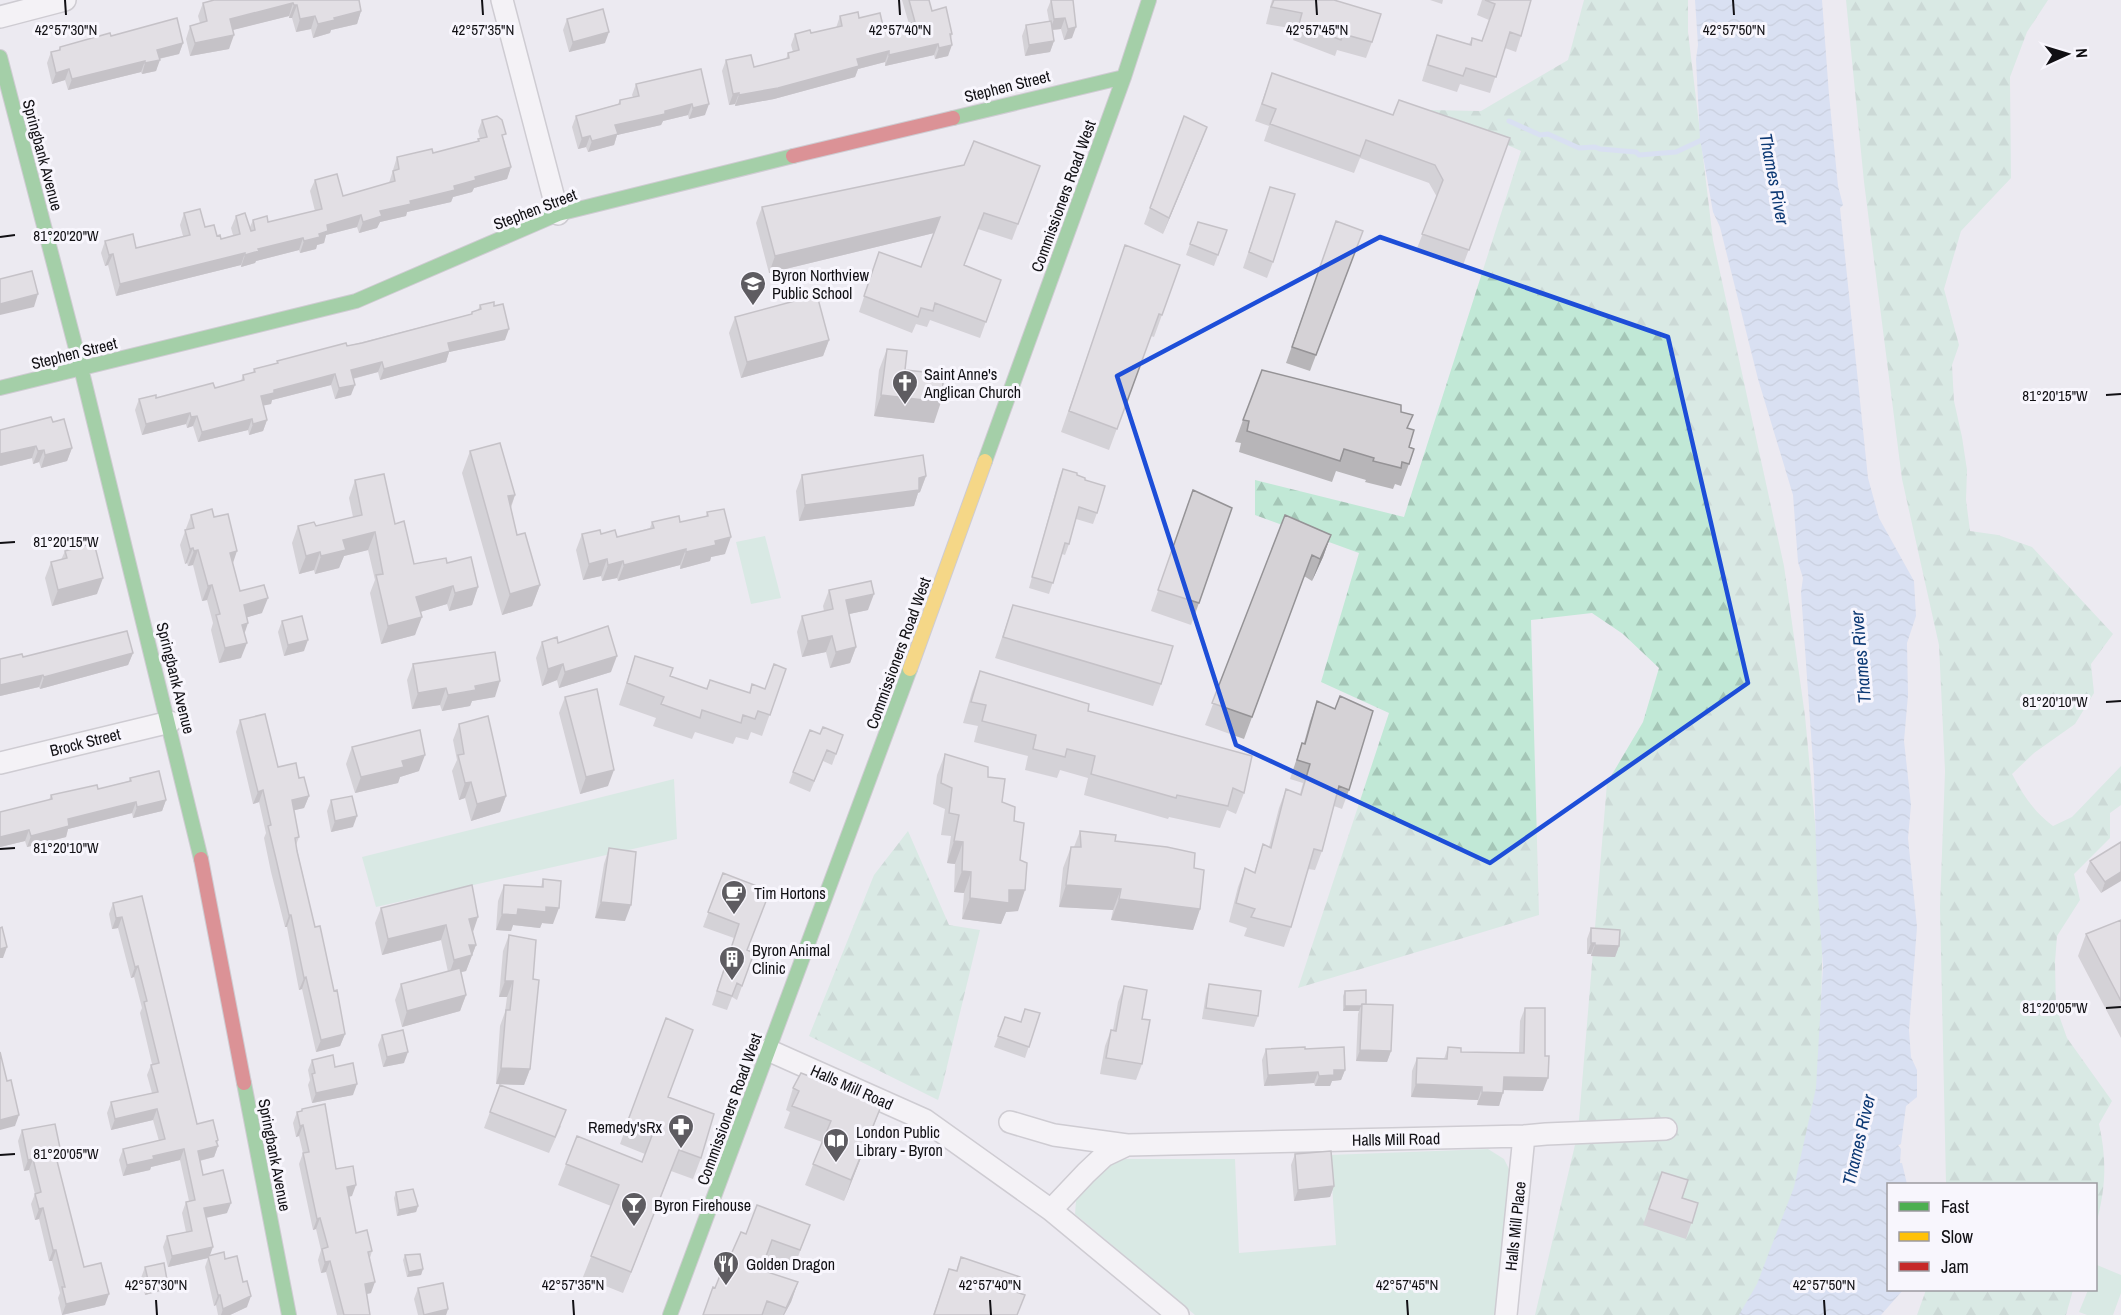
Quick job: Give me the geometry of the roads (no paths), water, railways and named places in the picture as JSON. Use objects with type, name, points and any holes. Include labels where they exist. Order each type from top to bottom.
[{"type":"street","points":[[0,17],[65,0]]},
{"type":"street","points":[[502,0],[558,214]]},
{"type":"street","name":"Commissioners Road West","points":[[670,1315],[941,584],[1124,76],[1149,0]]},
{"type":"street","name":"Springbank Avenue","points":[[0,57],[81,368],[196,832],[289,1315]]},
{"type":"street","name":"Stephen Street","points":[[0,388],[356,301],[558,214],[767,161],[1124,76]]},
{"type":"street","name":"Brock Street","points":[[0,763],[170,722]]},
{"type":"street","name":"Halls Mill Road","points":[[768,1050],[925,1120],[1051,1210],[1178,1315]]},
{"type":"street","name":"Halls Mill Road","points":[[1010,1122],[1054,1135],[1127,1145],[1524,1136],[1666,1129]]},
{"type":"street","name":"Halls Mill Place","points":[[1506,1315],[1524,1136]]},
{"type":"street","name":"Halls Mill Road","points":[[1051,1210],[1104,1156],[1127,1145]]},
{"type":"water","name":"Thames River","points":[[1695,0],[1822,0],[1829,95],[1838,186],[1843,205],[1840,208],[1868,478],[1879,518],[1914,581],[1916,616],[1907,643],[1908,695],[1904,741],[1911,805],[1908,838],[1917,927],[1909,1030],[1911,1057],[1917,1070],[1917,1097],[1906,1106],[1901,1144],[1898,1145],[1901,1149],[1900,1163],[1902,1163],[1907,1183],[1887,1183],[1887,1291],[1902,1291],[1881,1315],[1739,1315],[1757,1284],[1794,1187],[1816,1088],[1823,966],[1817,880],[1814,777],[1801,592],[1803,578],[1798,562],[1793,495],[1758,379],[1720,227],[1713,212],[1700,139],[1696,59],[1698,45]]},
{"type":"waterway","points":[[1509,121],[1540,135],[1548,134],[1579,148],[1595,147],[1636,152],[1639,155],[1676,152],[1706,138]]},
{"type":"place","name":"Byron Northview Public School","points":[[753,307]]},
{"type":"place","name":"Saint Anne's Anglican Church","points":[[905,406]]},
{"type":"place","name":"Tim Hortons","points":[[734,916]]},
{"type":"place","name":"Byron Animal Clinic","points":[[732,982]]},
{"type":"place","name":"Remedy'sRx","points":[[681,1150]]},
{"type":"place","name":"London Public Library - Byron","points":[[836,1164]]},
{"type":"place","name":"Byron Firehouse","points":[[634,1228]]},
{"type":"place","name":"Golden Dragon","points":[[726,1287]]}]
